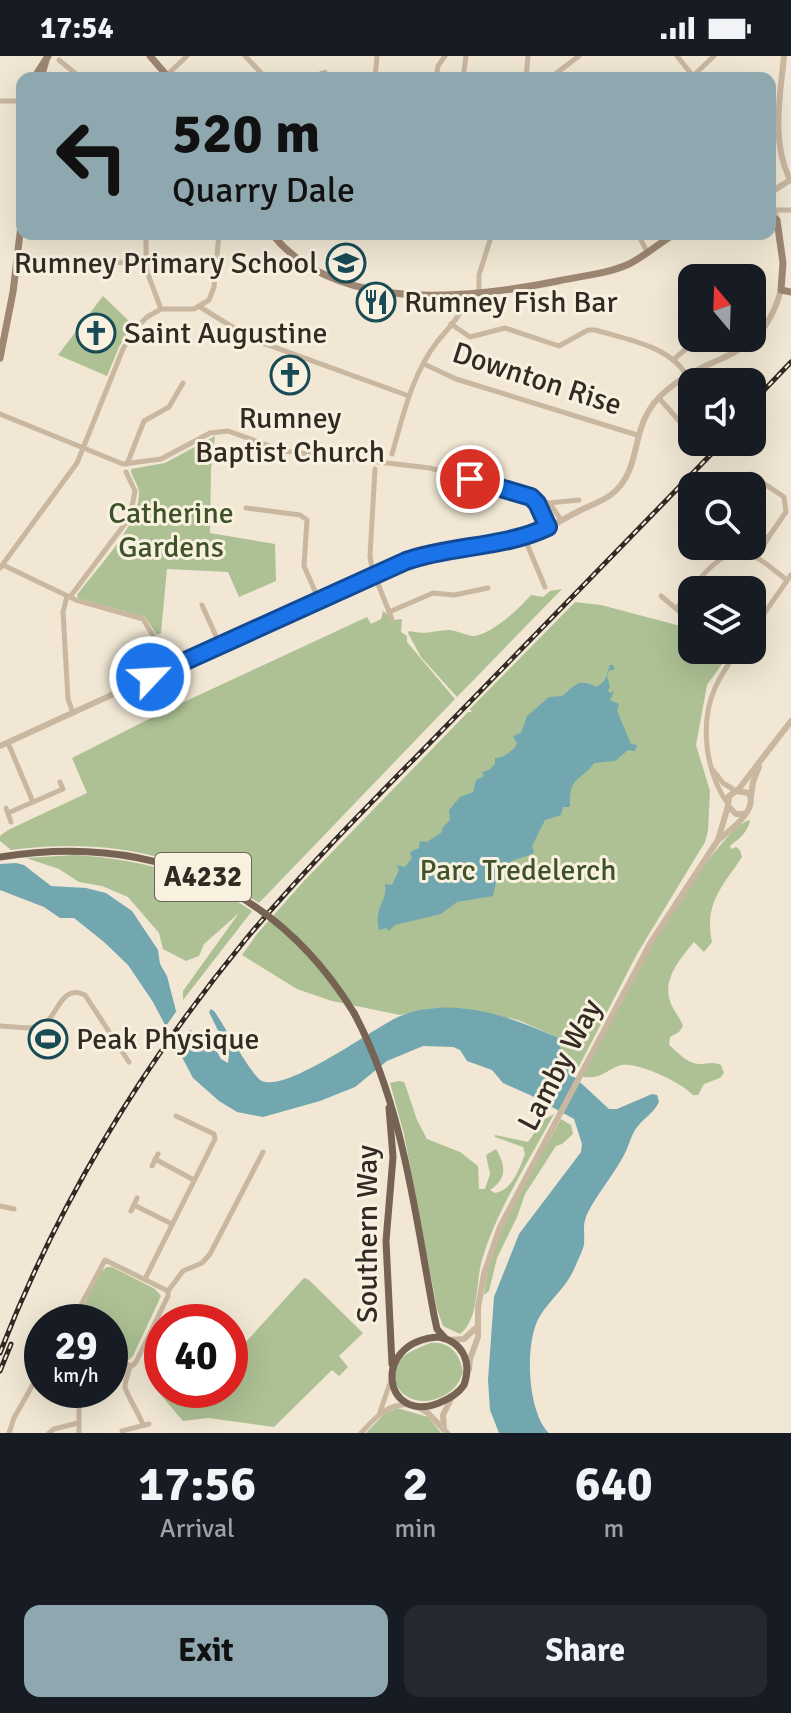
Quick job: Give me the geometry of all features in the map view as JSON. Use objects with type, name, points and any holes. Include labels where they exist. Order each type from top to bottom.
[{"type":"main road","points":[[150,56],[164,72]]},
{"type":"main road","points":[[776,222],[787,262],[781,290],[791,292]]},
{"type":"main road","points":[[0,358],[19,240]]},
{"type":"main road","points":[[279,240],[310,269],[355,286],[378,291],[466,295],[604,271],[630,263],[666,240]]},
{"type":"main road","name":"Southern Way","points":[[0,857],[71,850],[130,855],[199,876],[251,904],[305,948],[341,991],[371,1045],[393,1111],[437,1329],[447,1339]]},
{"type":"main road","name":"Southern Way","points":[[389,1104],[393,1167],[386,1241],[392,1364]]},
{"type":"main road","points":[[434,1337],[447,1339],[464,1354],[467,1377],[461,1390],[452,1397],[427,1408],[416,1406],[399,1396],[391,1378],[392,1364],[410,1346],[434,1337]]},
{"type":"street","points":[[173,72],[187,56]]},
{"type":"street","points":[[245,56],[260,72]]},
{"type":"street","points":[[558,72],[579,56]]},
{"type":"street","points":[[697,72],[714,56]]},
{"type":"street","points":[[776,112],[784,56]]},
{"type":"street","points":[[59,60],[74,72]]},
{"type":"street","points":[[776,134],[790,180]]},
{"type":"street","points":[[146,240],[145,263],[161,309]]},
{"type":"street","points":[[172,667],[143,619],[68,597],[1,566],[65,482],[83,449],[126,342],[143,321],[161,309],[200,307],[206,303],[213,292],[218,240]]},
{"type":"street","points":[[479,294],[479,275],[490,240]]},
{"type":"street","points":[[641,240],[647,252]]},
{"type":"street","points":[[92,262],[145,263]]},
{"type":"street","points":[[706,368],[752,342],[770,320],[781,290]]},
{"type":"street","points":[[392,454],[409,396],[424,364],[464,307],[466,295]]},
{"type":"street","points":[[200,307],[252,339],[409,396]]},
{"type":"street","points":[[451,324],[470,337],[505,328],[559,346],[591,329],[648,347],[673,360],[680,368]]},
{"type":"street","points":[[673,360],[682,352]]},
{"type":"street","name":"Downton Rise","points":[[424,364],[456,379],[637,435]]},
{"type":"street","points":[[127,464],[144,421],[169,407],[183,383]]},
{"type":"street","points":[[33,802],[4,744],[375,574],[433,553],[524,537],[600,501],[618,489],[627,473],[646,415],[659,398],[678,384]]},
{"type":"street","points":[[659,398],[678,420]]},
{"type":"street","points":[[0,414],[127,464],[161,459],[210,433],[223,431],[284,451],[430,468],[549,503],[579,500]]},
{"type":"street","points":[[375,469],[369,543],[375,574],[392,619]]},
{"type":"street","points":[[73,713],[68,699],[63,612],[68,597],[130,517],[135,491],[126,472]]},
{"type":"street","points":[[766,485],[784,497],[786,512],[766,542]]},
{"type":"street","points":[[531,497],[548,527]]},
{"type":"street","points":[[549,503],[561,520]]},
{"type":"street","points":[[246,508],[300,515],[307,520],[304,566],[319,600]]},
{"type":"street","points":[[524,537],[545,587]]},
{"type":"street","points":[[661,596],[677,608],[718,560]]},
{"type":"street","points":[[760,560],[789,578],[766,611]]},
{"type":"street","points":[[389,612],[433,593],[454,595],[488,588]]},
{"type":"street","points":[[202,605],[220,645]]},
{"type":"street","points":[[729,664],[709,705],[707,741],[714,780],[736,814],[744,814],[751,808],[753,782],[760,764]]},
{"type":"street","points":[[728,805],[729,796],[760,764],[791,721]]},
{"type":"street","points":[[713,770],[723,783],[744,790],[751,797]]},
{"type":"street","points":[[11,822],[7,811],[63,789],[60,782]]},
{"type":"street","name":"Lamby Way","points":[[718,840],[728,805]]},
{"type":"street","name":"Lamby Way","points":[[467,1377],[478,1337],[482,1283],[493,1244],[651,942],[718,840],[744,814]]},
{"type":"street","points":[[0,1026],[43,1026],[68,993],[80,993],[85,995],[129,1062]]},
{"type":"street","points":[[145,1279],[215,1139],[214,1134],[176,1116]]},
{"type":"street","points":[[122,1431],[146,1425],[125,1388],[130,1366],[136,1362],[168,1291],[183,1271],[202,1263],[210,1254],[263,1152]]},
{"type":"street","points":[[152,1166],[156,1157],[194,1180]]},
{"type":"street","points":[[134,1205],[172,1224]]},
{"type":"street","points":[[0,1206],[14,1209]]},
{"type":"street","points":[[82,1304],[105,1260],[168,1291]]},
{"type":"street","points":[[447,1339],[464,1339],[477,1327]]},
{"type":"street","points":[[379,1413],[391,1378]]},
{"type":"street","points":[[445,1431],[443,1415],[452,1397]]},
{"type":"street","points":[[9,1433],[14,1418],[24,1404]]},
{"type":"street","points":[[361,1433],[379,1413],[394,1405],[416,1406],[445,1431]]},
{"type":"street","points":[[79,1408],[81,1433]]},
{"type":"street","points":[[49,1433],[78,1423]]},
{"type":"green space","points":[[103,296],[132,324],[107,376],[58,355]]},
{"type":"green space","name":"Catherine Gardens","points":[[215,436],[210,533],[275,544],[276,581],[239,597],[228,572],[167,569],[161,633],[157,635],[145,617],[78,598],[77,595],[116,546],[133,518],[139,492],[131,469],[165,463]]},
{"type":"green space","points":[[562,589],[457,697],[421,657],[408,633],[448,630],[480,635],[505,620],[531,595],[543,597],[550,591]]},
{"type":"green space","name":"Parc Tredelerch","points":[[575,602],[601,605],[678,625],[678,664],[722,664],[707,685],[696,745],[710,791],[705,842],[637,954],[574,1076],[569,1072],[557,1037],[518,1020],[462,1008],[432,1008],[400,1015],[332,1001],[297,989],[242,955],[303,882],[468,712],[472,712],[470,709]]},
{"type":"green space","points":[[383,611],[394,620],[402,619],[401,632],[407,636],[407,642],[455,699],[259,903],[200,872],[140,853],[78,846],[11,850],[0,841],[0,836],[8,830],[87,793],[72,758],[151,718],[138,690],[155,682],[169,709],[367,617],[371,624],[381,619]]},
{"type":"green space","points":[[750,820],[745,831],[730,846],[731,849],[736,847],[740,850],[742,857],[716,896],[710,916],[712,942],[704,952],[694,942],[673,972],[668,990],[669,999],[683,1026],[670,1037],[669,1045],[690,1062],[721,1065],[724,1073],[720,1078],[704,1084],[698,1095],[657,1073],[635,1066],[618,1066],[598,1076],[583,1077],[632,980],[685,894],[733,831]]},
{"type":"green space","points":[[75,855],[122,860],[167,871],[211,887],[252,911],[183,1000],[183,991],[239,913],[204,944],[199,956],[186,961],[163,949],[159,933],[128,897],[102,886],[79,882],[59,869],[26,858]]},
{"type":"green space","points":[[404,1082],[427,1139],[460,1152],[478,1166],[479,1189],[485,1189],[490,1174],[486,1155],[496,1149],[503,1172],[500,1181],[490,1190],[495,1193],[511,1183],[525,1154],[523,1147],[495,1135],[528,1142],[543,1120],[554,1114],[496,1222],[482,1260],[474,1310],[460,1334],[443,1326],[437,1309],[404,1134],[390,1083]]},
{"type":"green space","points":[[561,1119],[571,1125],[573,1134],[556,1146],[525,1194],[497,1258],[489,1291],[484,1295],[494,1249],[503,1226]]},
{"type":"green space","points":[[112,1267],[155,1289],[161,1296],[157,1304],[144,1304],[144,1332],[129,1360],[128,1304],[85,1304],[100,1272]]},
{"type":"green space","points":[[304,1278],[363,1333],[339,1356],[348,1367],[339,1376],[332,1370],[274,1427],[208,1418],[183,1421],[172,1408],[248,1408],[248,1340]]},
{"type":"green space","points":[[430,1343],[443,1344],[453,1350],[463,1372],[456,1386],[447,1394],[420,1401],[402,1393],[395,1377],[396,1368],[402,1358]]},
{"type":"green space","points":[[397,1408],[428,1417],[441,1433],[366,1433],[385,1413]]},
{"type":"water","points":[[610,665],[615,669],[609,671],[607,676],[608,690],[610,693],[614,691],[610,700],[619,704],[617,711],[631,744],[637,745],[635,751],[628,750],[615,761],[594,763],[576,780],[571,789],[570,807],[563,807],[561,815],[545,820],[532,846],[534,852],[507,865],[497,878],[493,896],[457,902],[441,914],[395,925],[389,931],[386,928],[379,930],[378,916],[385,884],[392,885],[399,870],[396,865],[405,867],[412,858],[410,852],[419,848],[420,841],[427,842],[442,832],[450,820],[449,810],[460,797],[473,792],[476,780],[484,776],[482,772],[495,764],[495,758],[504,756],[517,744],[513,736],[521,733],[527,716],[549,697],[562,696],[577,684],[597,687],[605,680]]},
{"type":"water","points":[[0,864],[24,865],[51,886],[86,888],[106,893],[132,911],[158,950],[176,1011],[193,1033],[210,1039],[221,1059],[228,1063],[229,1053],[209,1012],[211,1009],[214,1011],[245,1061],[262,1081],[274,1082],[310,1069],[405,1014],[444,1007],[477,1010],[557,1037],[569,1072],[609,1109],[657,1095],[657,1106],[635,1130],[623,1157],[587,1214],[583,1246],[572,1274],[535,1327],[530,1358],[532,1393],[536,1409],[549,1433],[499,1433],[490,1410],[488,1380],[494,1297],[519,1234],[581,1152],[582,1144],[574,1119],[503,1083],[492,1070],[467,1061],[460,1050],[423,1046],[387,1061],[355,1087],[320,1101],[263,1117],[237,1112],[193,1078],[153,1002],[128,965],[104,942],[74,918],[60,918],[44,907],[0,890]]},
{"type":"pier","points":[[180,1006],[193,1026],[175,1052],[164,1029]]},
{"type":"railway","points":[[766,388],[791,362]]},
{"type":"railway","points":[[0,1353],[49,1242],[106,1136],[173,1035],[246,939],[352,823],[709,456]]},
{"type":"railway","points":[[0,1371],[11,1344]]},
{"type":"place","name":"Rumney Primary School","points":[[346,263]]},
{"type":"place","name":"Rumney Fish Bar","points":[[376,302]]},
{"type":"place","name":"Saint Augustine","points":[[96,333]]},
{"type":"place","name":"Rumney Baptist Church","points":[[290,375]]},
{"type":"place","name":"Peak Physique","points":[[48,1039]]},
{"type":"route","points":[[150,677],[406,561],[433,553],[524,537],[548,527],[531,497],[470,479]]}]
